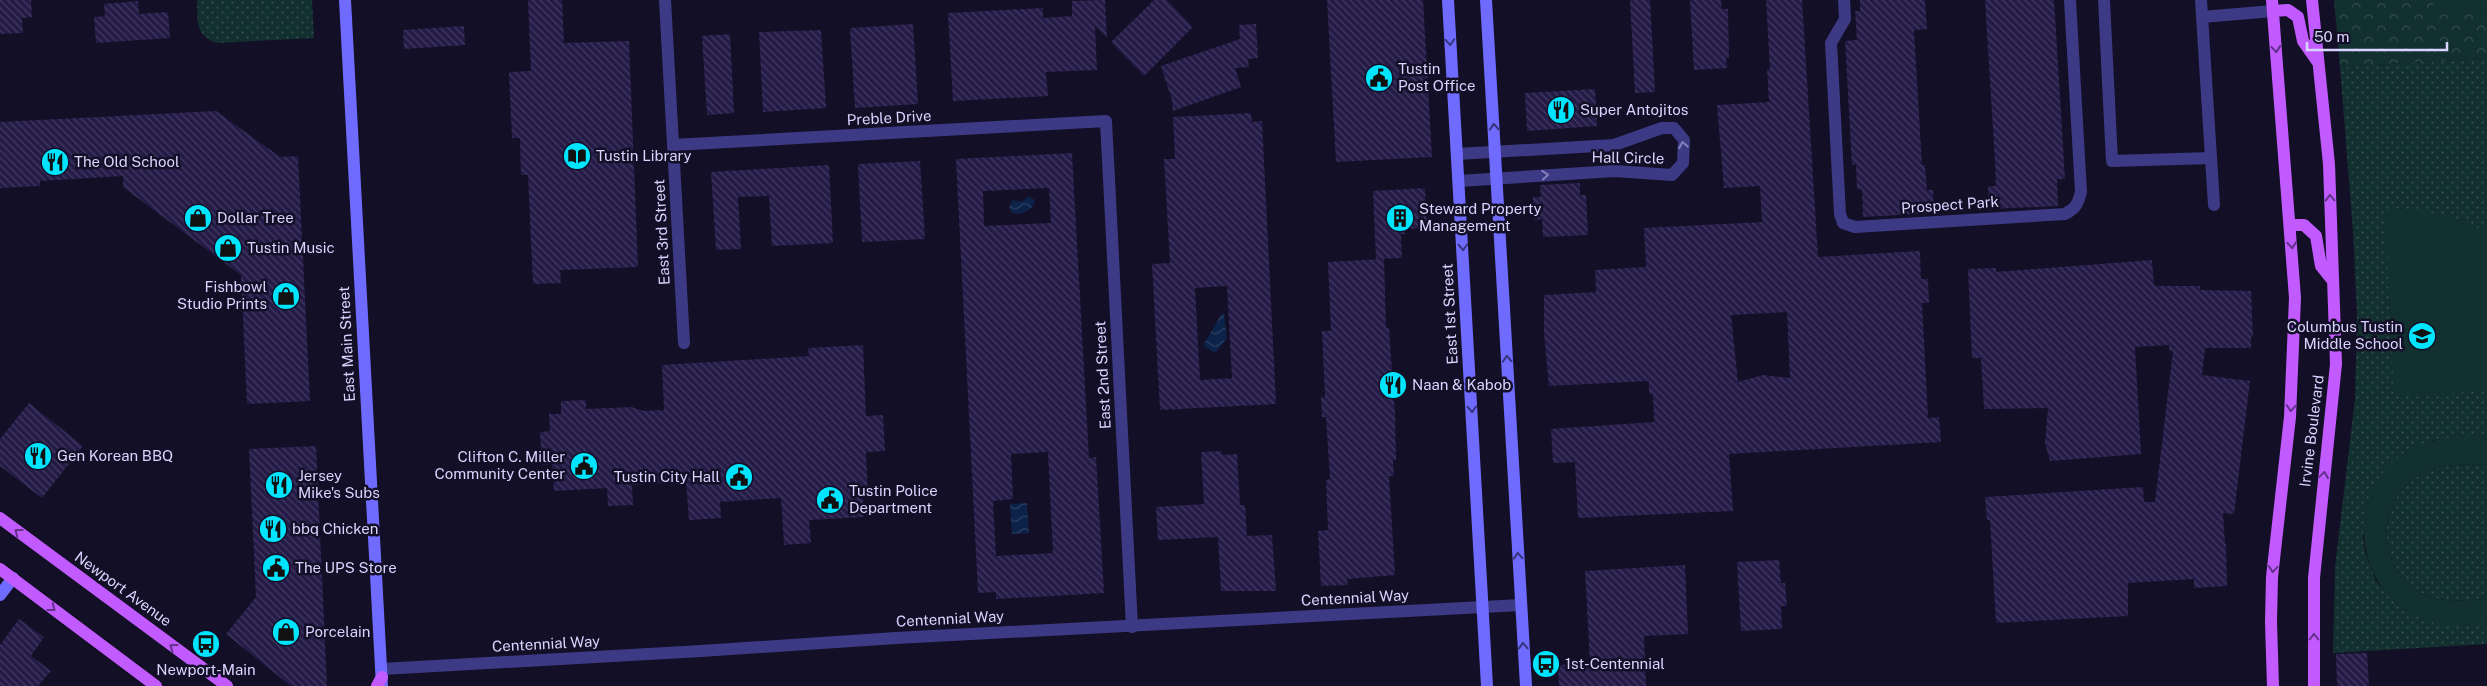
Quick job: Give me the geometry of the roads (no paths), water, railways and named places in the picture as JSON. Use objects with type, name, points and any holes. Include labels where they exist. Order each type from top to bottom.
[{"type":"main road","name":"East Main Street","points":[[345,0],[381,680]]},
{"type":"main road","name":"East 1st Street","points":[[1448,0],[1488,686]]},
{"type":"main road","points":[[1486,0],[1526,686]]},
{"type":"main road","name":"Irvine Boulevard","points":[[2312,0],[2328,164],[2336,364],[2314,578],[2314,686]]},
{"type":"main road","points":[[2273,5],[2298,16],[2303,41],[2317,61]]},
{"type":"main road","name":"Irvine Boulevard","points":[[2273,5],[2293,264],[2295,339],[2290,417],[2272,577],[2271,622],[2274,686]]},
{"type":"main road","points":[[2290,225],[2304,225],[2316,236],[2321,266],[2334,281]]},
{"type":"main road","name":"Newport Avenue","points":[[0,518],[226,686]]},
{"type":"main road","points":[[0,569],[156,686]]},
{"type":"main road","points":[[0,595],[13,578]]},
{"type":"street","name":"East 3rd Street","points":[[665,0],[684,343]]},
{"type":"street","name":"Prospect Park","points":[[1844,0],[1845,19],[1831,42],[1840,214],[1843,223],[1855,227],[2065,214],[2074,210],[2078,204],[2081,192],[2070,0]]},
{"type":"street","points":[[2104,0],[2112,161],[2211,158]]},
{"type":"street","points":[[2201,0],[2214,205]]},
{"type":"street","points":[[2202,17],[2273,5]]},
{"type":"street","name":"Preble Drive","points":[[673,145],[1106,121]]},
{"type":"street","name":"East 2nd Street","points":[[1106,121],[1132,627]]},
{"type":"street","name":"Hall Circle","points":[[1458,154],[1614,145],[1662,128],[1674,128],[1684,140],[1683,163],[1672,175],[1615,170],[1459,181]]},
{"type":"street","name":"Centennial Way","points":[[381,680],[701,652],[896,638],[1521,605]]},
{"type":"water","points":[[1028,196],[1035,200],[1029,210],[1019,214],[1011,212],[1009,207],[1013,200],[1022,202]]},
{"type":"water","points":[[1222,313],[1224,314],[1227,338],[1215,353],[1204,346],[1204,344]]},
{"type":"water","points":[[1027,503],[1029,533],[1012,534],[1010,504]]},
{"type":"place","name":"Tustin Post Office","points":[[1379,78]]},
{"type":"place","name":"Super Antojitos","points":[[1561,110]]},
{"type":"place","name":"Tustin Library","points":[[577,156]]},
{"type":"place","name":"The Old School","points":[[55,162]]},
{"type":"place","name":"Dollar Tree","points":[[198,218]]},
{"type":"place","name":"Steward Property Management","points":[[1400,218]]},
{"type":"place","name":"Tustin Music","points":[[228,248]]},
{"type":"place","name":"Fishbowl Studio Prints","points":[[286,296]]},
{"type":"place","name":"Columbus Tustin Middle School","points":[[2422,336]]},
{"type":"place","name":"Naan & Kabob","points":[[1393,385]]},
{"type":"place","name":"Gen Korean BBQ","points":[[38,456]]},
{"type":"place","name":"Clifton C. Miller Community Center","points":[[584,466]]},
{"type":"place","name":"Tustin City Hall","points":[[739,477]]},
{"type":"place","name":"Jersey Mike's Subs","points":[[279,485]]},
{"type":"place","name":"Tustin Police Department","points":[[830,500]]},
{"type":"place","name":"bbq Chicken","points":[[273,529]]},
{"type":"place","name":"The UPS Store","points":[[276,568]]},
{"type":"place","name":"Porcelain","points":[[286,632]]},
{"type":"place","name":"Newport-Main","points":[[206,644]]},
{"type":"place","name":"1st-Centennial","points":[[1546,664]]}]
